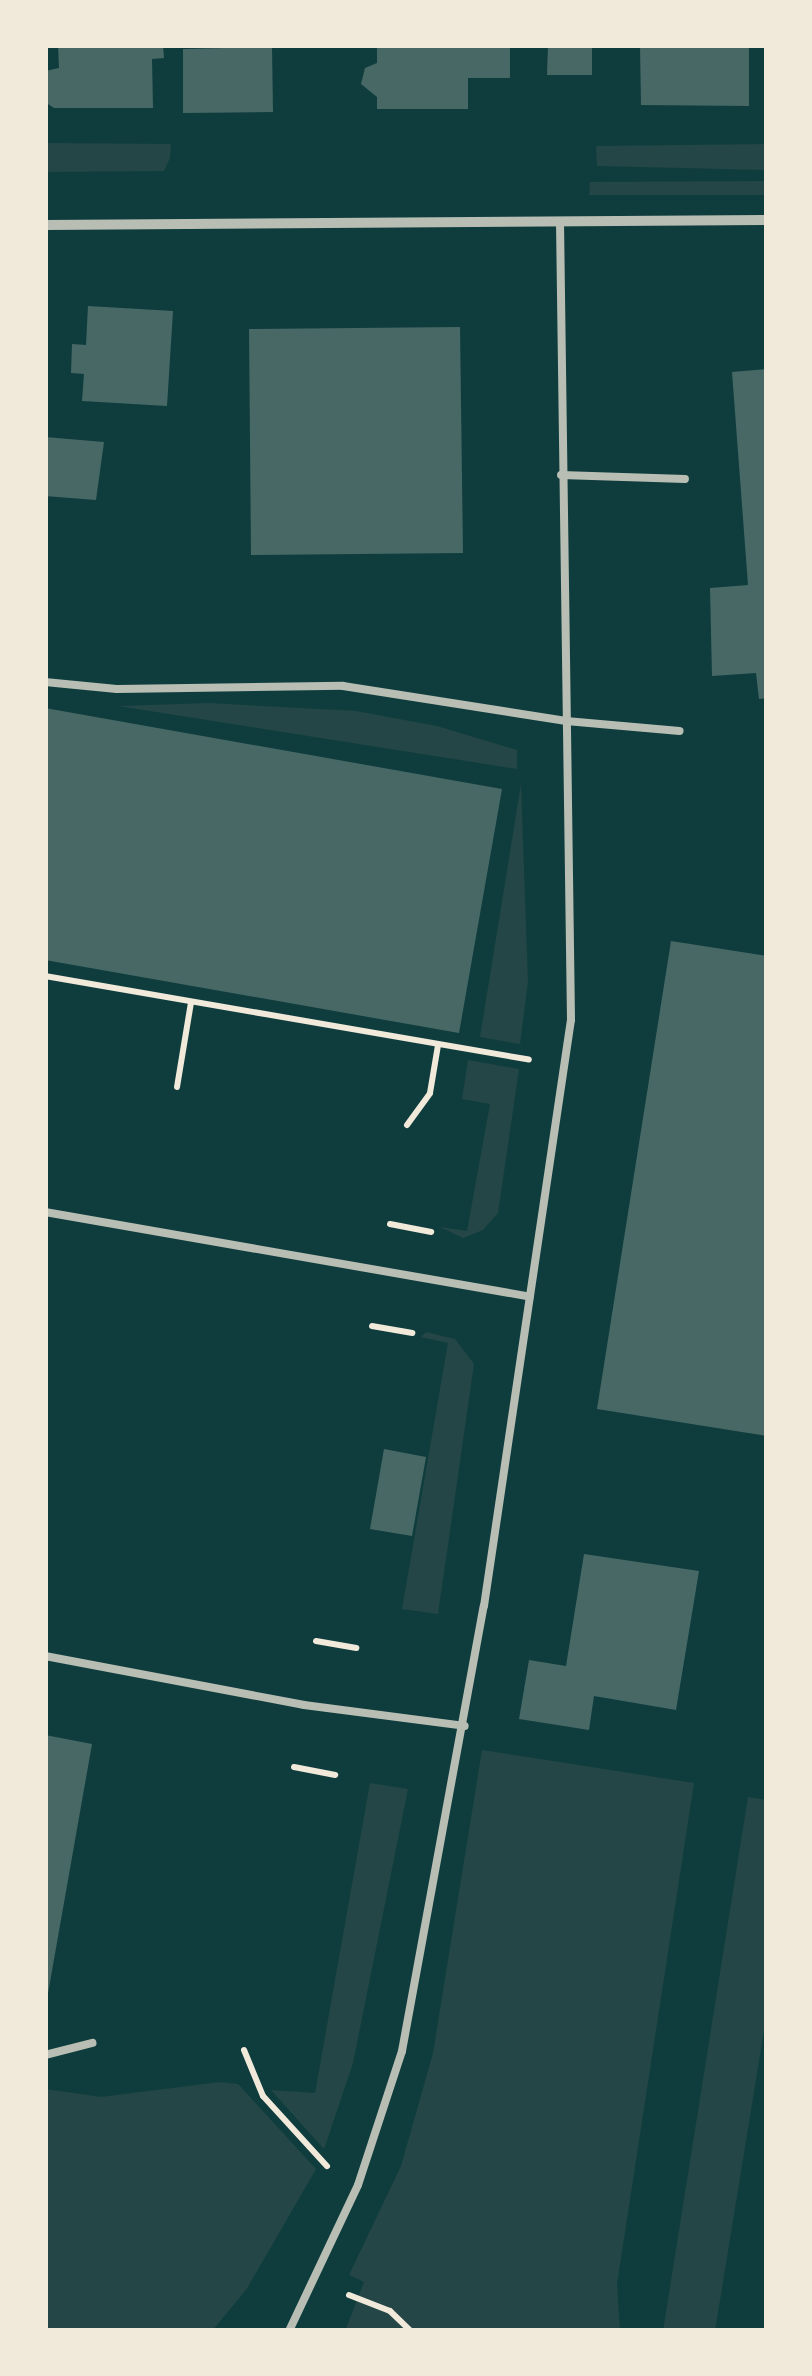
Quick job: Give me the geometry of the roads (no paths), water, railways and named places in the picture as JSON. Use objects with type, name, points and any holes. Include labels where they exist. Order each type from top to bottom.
[{"type":"street","points":[[45,225],[767,220]]},
{"type":"lane","points":[[290,2330],[358,2185],[392,2092],[464,1726],[573,997],[561,475],[560,222]]},
{"type":"lane","points":[[561,475],[686,479]]},
{"type":"lane","points":[[45,682],[116,689],[343,686],[566,721],[680,730]]},
{"type":"lane","points":[[45,1212],[530,1298]]},
{"type":"lane","points":[[45,1656],[304,1705],[464,1726]]},
{"type":"lane","points":[[45,2055],[92,2043]]}]
